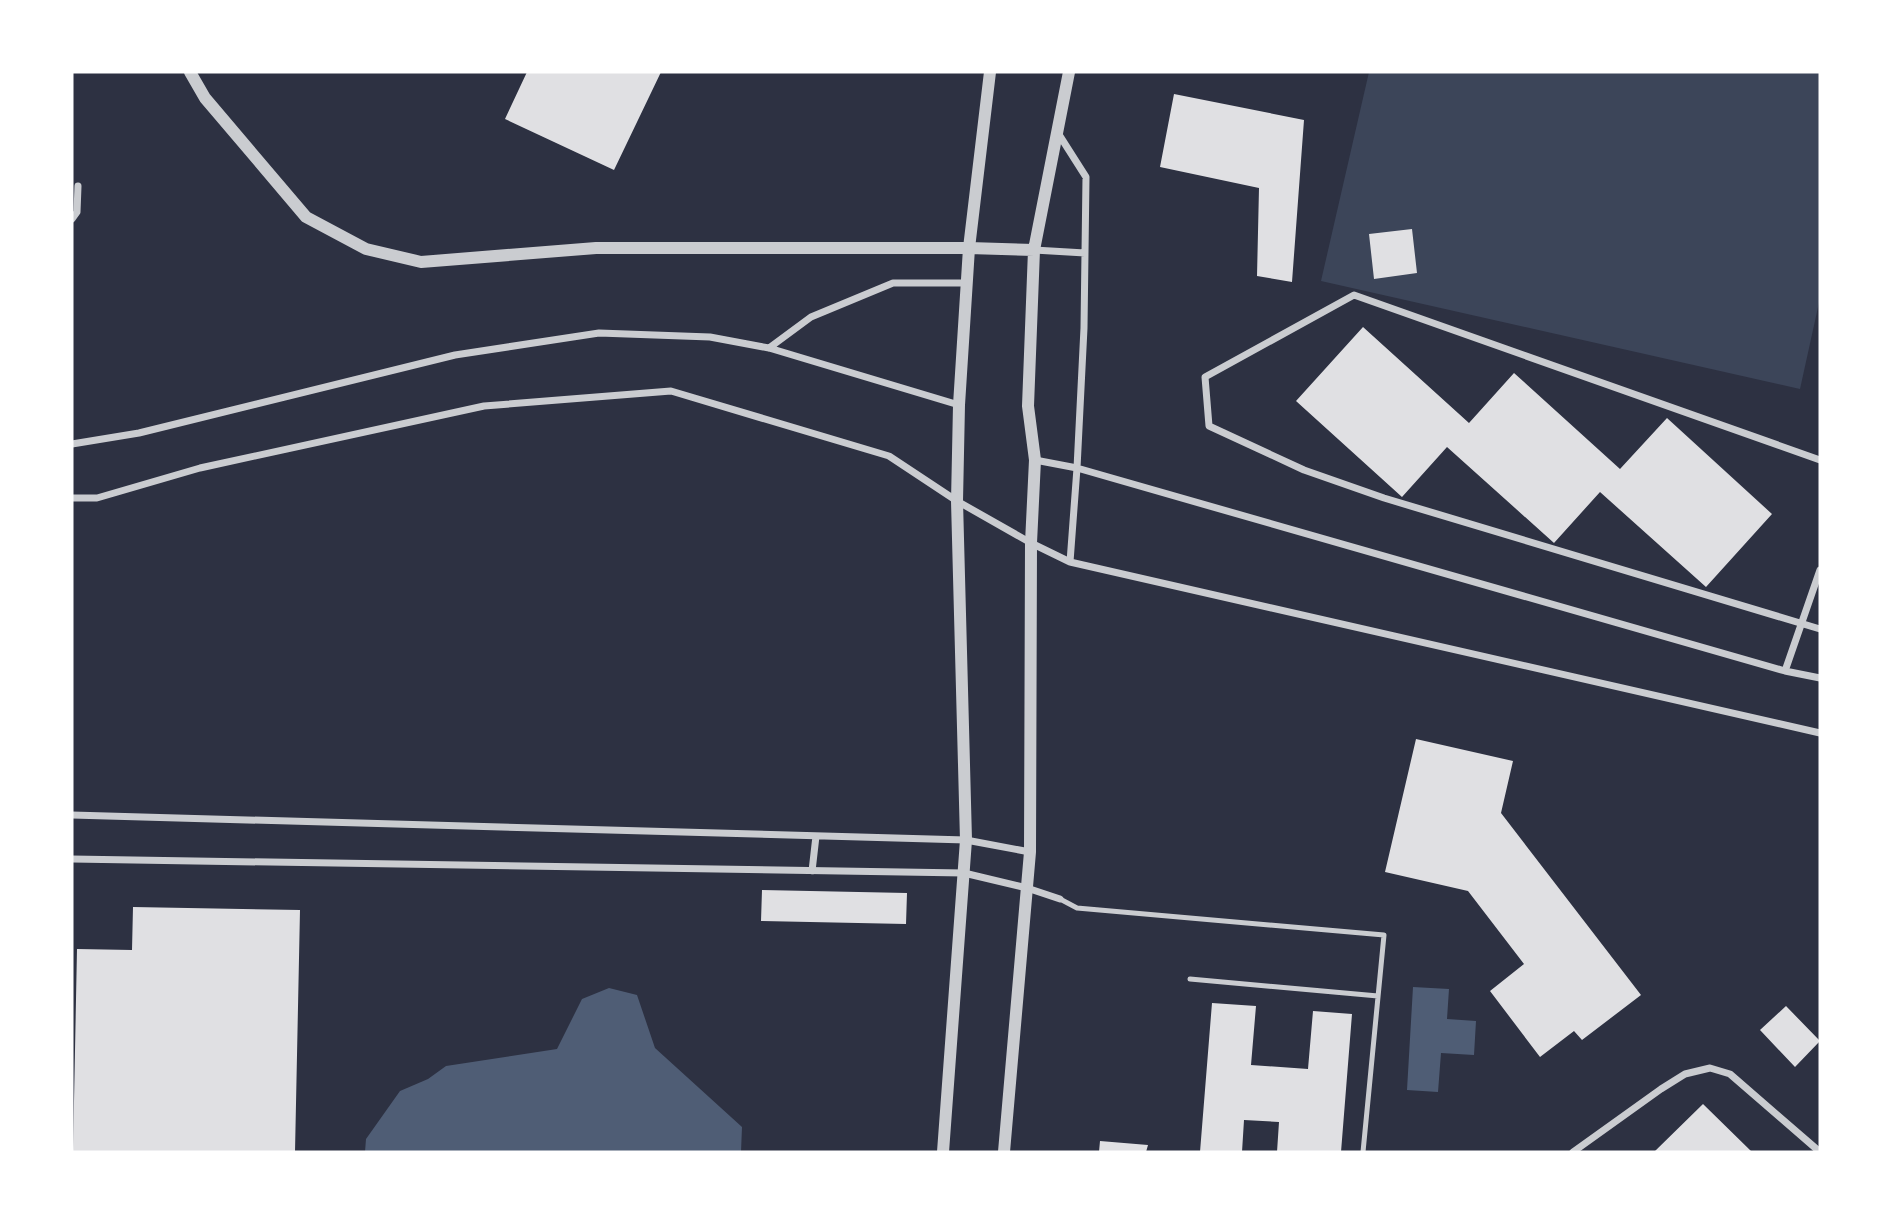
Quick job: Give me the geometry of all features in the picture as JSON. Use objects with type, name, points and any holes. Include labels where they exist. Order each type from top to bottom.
[{"type":"street","points":[[190,72],[205,97],[306,217],[366,249],[421,262],[596,248],[969,248],[1085,253]]},
{"type":"street","points":[[943,1152],[966,840],[957,501],[959,405],[969,248],[990,72]]},
{"type":"street","points":[[1004,1152],[1030,852],[1031,543],[1035,460],[1028,406],[1034,250],[1069,72]]},
{"type":"street","points":[[1057,132],[1086,177],[1077,468],[1070,562]]},
{"type":"street","points":[[72,219],[77,212],[78,186]]},
{"type":"street","points":[[769,348],[811,317],[893,283],[966,283]]},
{"type":"street","points":[[1820,460],[1354,295],[1205,377],[1209,426],[1304,470],[1397,502],[1820,629]]},
{"type":"street","points":[[72,444],[139,433],[455,355],[599,333],[710,337],[769,348],[959,405]]},
{"type":"street","points":[[72,498],[97,498],[200,468],[484,406],[671,391],[889,456],[957,501],[1070,562],[1820,733]]},
{"type":"street","points":[[1035,460],[1077,468],[1785,671],[1820,678]]},
{"type":"street","points":[[1785,671],[1820,570]]},
{"type":"street","points":[[72,815],[966,840],[1030,852]]},
{"type":"street","points":[[812,871],[816,836]]},
{"type":"street","points":[[72,859],[964,873],[1060,899]]},
{"type":"street","points":[[1576,1152],[1661,1089],[1685,1074],[1710,1068],[1730,1074],[1820,1152]]},
{"type":"lane","points":[[1060,899],[1077,908],[1384,934],[1363,1152]]},
{"type":"lane","points":[[1190,979],[1378,996]]},
{"type":"shaded area","points":[[1369,72],[1820,72],[1820,298],[1800,389],[1321,281]]},
{"type":"shaded area","points":[[1413,987],[1449,989],[1447,1019],[1476,1021],[1474,1055],[1441,1053],[1438,1092],[1407,1090]]},
{"type":"shaded area","points":[[609,988],[637,995],[655,1048],[742,1127],[741,1152],[365,1152],[366,1139],[400,1091],[428,1079],[446,1066],[557,1049],[582,999]]},
{"type":"building","points":[[527,72],[661,72],[614,170],[505,119]]},
{"type":"building","points":[[1174,94],[1304,120],[1292,282],[1257,276],[1259,188],[1160,167]]},
{"type":"building","points":[[1412,229],[1417,273],[1374,279],[1369,234]]},
{"type":"building","points":[[1363,327],[1469,423],[1514,373],[1620,469],[1667,418],[1772,514],[1706,587],[1600,492],[1554,543],[1447,447],[1402,497],[1296,401]]},
{"type":"building","points":[[1416,739],[1513,761],[1501,813],[1641,995],[1582,1040],[1574,1031],[1540,1057],[1490,991],[1524,964],[1468,891],[1385,872]]},
{"type":"building","points":[[762,890],[907,893],[906,924],[761,921]]},
{"type":"building","points":[[133,907],[300,910],[295,1152],[73,1152],[77,949],[132,950]]},
{"type":"building","points":[[1212,1003],[1256,1006],[1251,1065],[1308,1069],[1313,1011],[1352,1014],[1341,1152],[1277,1152],[1279,1122],[1244,1120],[1242,1152],[1200,1152]]},
{"type":"building","points":[[1786,1006],[1820,1041],[1795,1067],[1760,1030]]},
{"type":"building","points":[[1703,1104],[1752,1152],[1654,1152]]},
{"type":"building","points":[[1100,1141],[1148,1145],[1146,1152],[1099,1152]]}]
